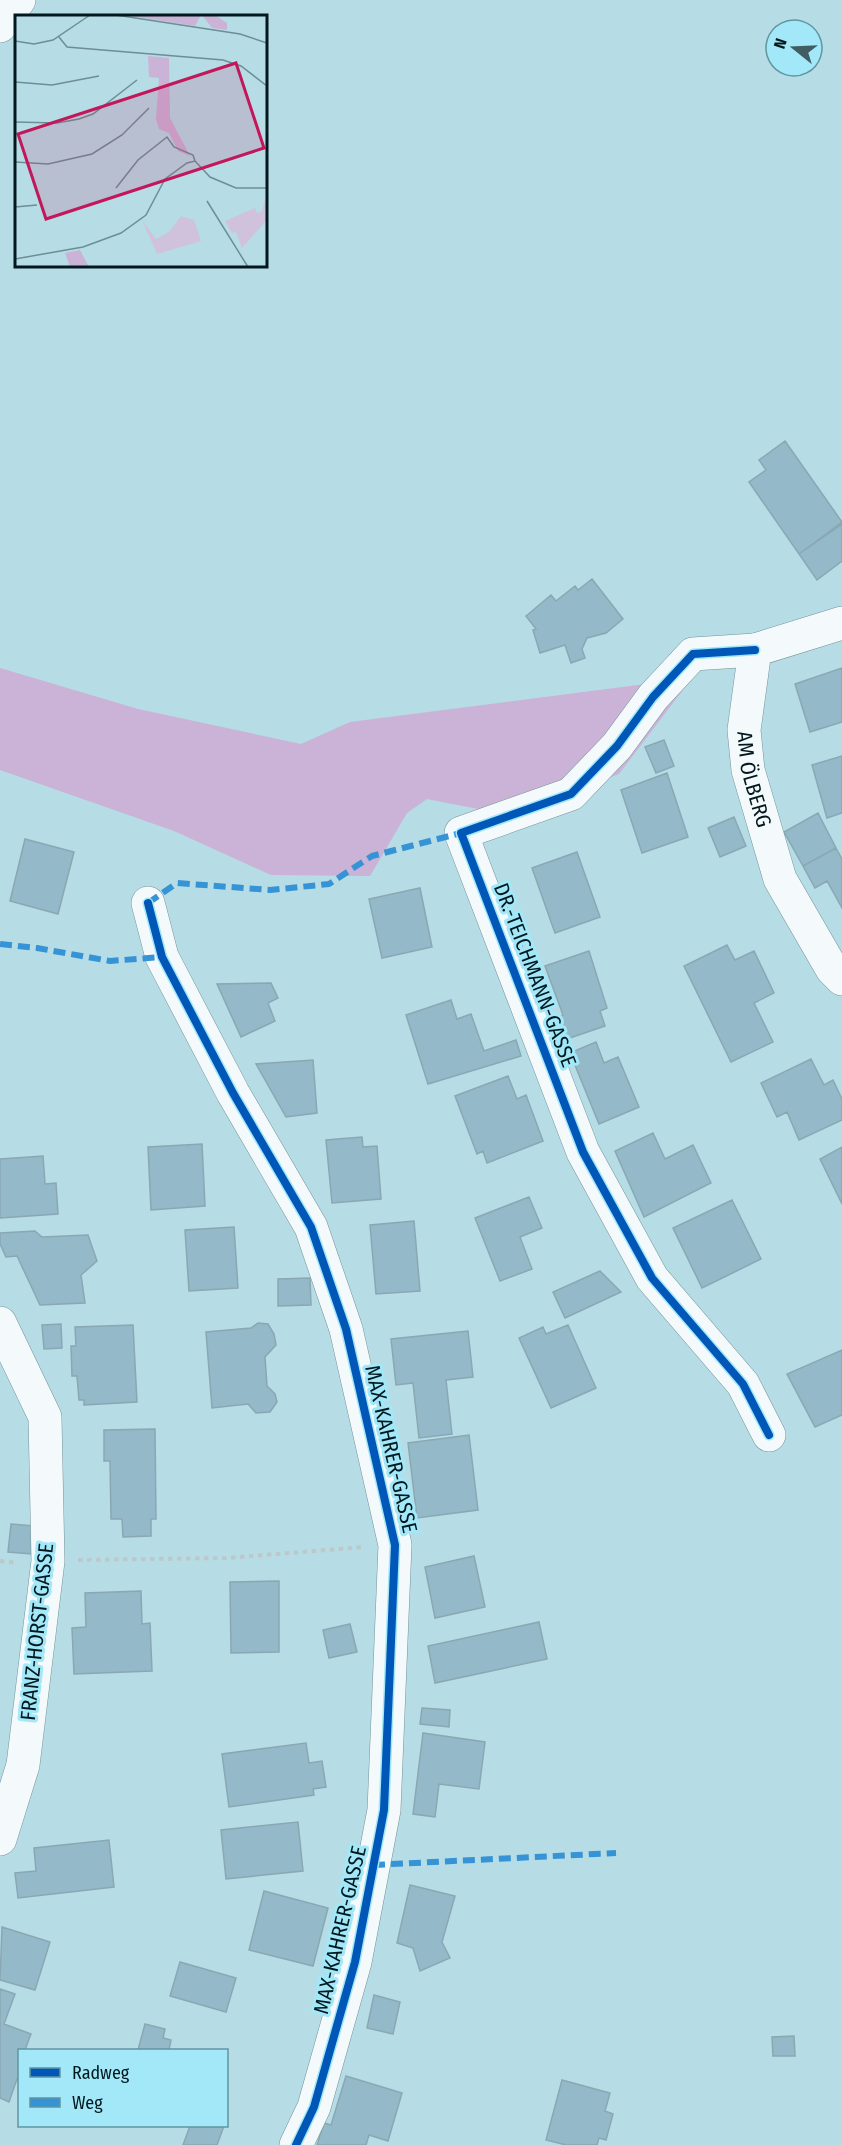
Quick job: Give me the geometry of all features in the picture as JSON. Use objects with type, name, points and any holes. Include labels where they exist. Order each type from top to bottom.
[{"type":"street","points":[[0,26],[19,0]]},
{"type":"street","points":[[755,650],[842,623]]},
{"type":"street","name":"AM ÖLBERG","points":[[755,650],[744,730],[748,770],[757,806],[780,879],[832,969],[842,979]]},
{"type":"street","name":"DR.-TEICHMANN-GASSE","points":[[755,650],[693,654],[653,697],[617,746],[571,794],[461,833],[583,1152],[652,1278],[743,1384],[769,1435]]},
{"type":"street","name":"MAX-KAHRER-GASSE","points":[[148,903],[162,957],[233,1093],[311,1227],[346,1329],[395,1545],[384,1810],[355,1962],[314,2107],[296,2145]]},
{"type":"street","name":"FRANZ-HORST-GASSE","points":[[0,1323],[45,1418],[48,1561],[23,1765],[0,1839]]},
{"type":"path","points":[[0,1561],[28,1564],[48,1561],[227,1558],[395,1545]]},
{"type":"shaded area","points":[[0,668],[138,709],[301,744],[350,722],[692,678],[619,774],[509,815],[427,799],[407,813],[370,876],[271,875],[174,831],[0,770]]},
{"type":"building","points":[[785,441],[842,522],[799,554],[749,482],[766,470],[759,460]]},
{"type":"building","points":[[842,524],[842,561],[817,580],[799,554]]},
{"type":"building","points":[[592,579],[623,619],[606,633],[587,638],[582,649],[585,658],[571,663],[565,645],[540,653],[533,630],[536,629],[526,616],[551,595],[556,601],[575,586],[578,590]]},
{"type":"building","points":[[842,668],[842,722],[810,732],[795,684]]},
{"type":"building","points":[[664,740],[674,766],[656,773],[645,747]]},
{"type":"building","points":[[842,756],[842,813],[827,818],[812,765]]},
{"type":"building","points":[[667,773],[688,837],[642,853],[621,790]]},
{"type":"building","points":[[818,813],[836,848],[803,866],[784,832]]},
{"type":"building","points":[[734,817],[746,846],[720,857],[708,828]]},
{"type":"building","points":[[25,839],[74,852],[58,914],[10,901]]},
{"type":"building","points":[[836,848],[842,859],[842,908],[827,881],[815,888],[803,866]]},
{"type":"building","points":[[577,852],[600,917],[555,933],[532,868]]},
{"type":"building","points":[[420,888],[432,947],[382,958],[369,899]]},
{"type":"building","points":[[727,945],[735,960],[754,951],[774,993],[754,1003],[773,1042],[731,1062],[684,966]]},
{"type":"building","points":[[589,951],[607,1008],[600,1011],[605,1026],[561,1041],[553,1020],[563,1015],[545,966]]},
{"type":"building","points":[[271,983],[278,998],[268,1003],[275,1021],[241,1037],[217,984]]},
{"type":"building","points":[[451,1000],[457,1019],[471,1014],[484,1051],[516,1040],[521,1056],[428,1084],[406,1015]]},
{"type":"building","points":[[596,1042],[604,1063],[618,1057],[639,1107],[599,1124],[570,1053]]},
{"type":"building","points":[[811,1059],[824,1085],[833,1080],[842,1099],[842,1120],[799,1140],[787,1112],[777,1117],[761,1083]]},
{"type":"building","points":[[313,1060],[317,1113],[286,1117],[256,1064]]},
{"type":"building","points":[[508,1076],[517,1099],[526,1095],[543,1141],[487,1163],[483,1151],[477,1154],[455,1096]]},
{"type":"building","points":[[653,1133],[665,1159],[693,1145],[711,1183],[644,1217],[615,1151]]},
{"type":"building","points":[[362,1137],[363,1147],[377,1146],[381,1199],[332,1203],[326,1140]]},
{"type":"building","points":[[202,1144],[205,1206],[151,1210],[148,1147]]},
{"type":"building","points":[[842,1147],[842,1204],[820,1159]]},
{"type":"building","points":[[43,1156],[45,1184],[56,1183],[58,1214],[0,1218],[0,1159]]},
{"type":"building","points":[[529,1197],[542,1228],[520,1237],[532,1269],[500,1281],[475,1218]]},
{"type":"building","points":[[732,1200],[761,1259],[702,1288],[673,1228]]},
{"type":"building","points":[[414,1221],[420,1291],[376,1294],[370,1225]]},
{"type":"building","points":[[234,1227],[238,1288],[189,1291],[185,1230]]},
{"type":"building","points":[[35,1231],[42,1237],[88,1235],[97,1261],[81,1275],[85,1303],[40,1305],[17,1256],[6,1257],[0,1244],[0,1233]]},
{"type":"building","points":[[600,1271],[621,1292],[565,1318],[553,1292]]},
{"type":"building","points":[[310,1278],[311,1305],[278,1306],[278,1279]]},
{"type":"building","points":[[258,1323],[268,1324],[274,1334],[276,1345],[265,1357],[267,1386],[275,1394],[277,1402],[270,1412],[256,1413],[248,1404],[212,1408],[206,1332],[251,1328]]},
{"type":"building","points":[[61,1324],[62,1348],[44,1349],[42,1325]]},
{"type":"building","points":[[133,1325],[137,1402],[84,1405],[84,1400],[79,1400],[77,1376],[72,1376],[71,1346],[76,1346],[75,1327]]},
{"type":"building","points":[[568,1325],[596,1388],[551,1408],[519,1338],[543,1327],[546,1334]]},
{"type":"building","points":[[468,1331],[473,1377],[446,1380],[452,1434],[419,1438],[413,1383],[396,1385],[391,1339]]},
{"type":"building","points":[[842,1350],[842,1415],[815,1427],[787,1374]]},
{"type":"building","points":[[155,1429],[156,1519],[151,1519],[151,1536],[123,1537],[122,1519],[111,1519],[110,1461],[104,1461],[104,1430]]},
{"type":"building","points":[[469,1435],[478,1510],[417,1518],[408,1443]]},
{"type":"building","points":[[11,1524],[34,1526],[32,1554],[8,1552]]},
{"type":"building","points":[[474,1556],[485,1607],[435,1618],[425,1567]]},
{"type":"building","points":[[279,1581],[279,1652],[231,1653],[230,1582]]},
{"type":"building","points":[[141,1591],[142,1624],[150,1623],[152,1671],[74,1674],[72,1628],[86,1627],[85,1593]]},
{"type":"building","points":[[539,1622],[547,1659],[435,1683],[428,1646]]},
{"type":"building","points":[[350,1624],[357,1652],[329,1658],[323,1630]]},
{"type":"building","points":[[422,1708],[450,1710],[449,1727],[420,1724]]},
{"type":"building","points":[[423,1733],[485,1742],[479,1789],[439,1784],[435,1817],[413,1814]]},
{"type":"building","points":[[306,1743],[309,1763],[322,1761],[326,1787],[313,1789],[314,1795],[229,1807],[222,1754]]},
{"type":"building","points":[[298,1822],[303,1871],[226,1879],[221,1830]]},
{"type":"building","points":[[109,1840],[114,1887],[18,1898],[15,1873],[36,1871],[34,1848]]},
{"type":"building","points":[[410,1885],[455,1896],[442,1942],[450,1958],[420,1971],[413,1948],[397,1943]]},
{"type":"building","points":[[264,1891],[328,1908],[313,1966],[249,1950]]},
{"type":"building","points":[[2,1927],[50,1942],[35,1990],[0,1980]]},
{"type":"building","points":[[180,1962],[236,1978],[226,2012],[170,1996]]},
{"type":"building","points":[[0,1989],[15,1994],[4,2024],[31,2034],[25,2049],[18,2049],[18,2079],[9,2102],[0,2098]]},
{"type":"building","points":[[374,1995],[400,2002],[393,2034],[367,2028]]},
{"type":"building","points":[[145,2024],[165,2029],[163,2038],[171,2040],[169,2049],[138,2049]]},
{"type":"building","points":[[794,2036],[795,2056],[773,2056],[772,2037]]},
{"type":"building","points":[[346,2076],[402,2093],[388,2141],[369,2135],[366,2145],[317,2145],[324,2123],[331,2125]]},
{"type":"building","points":[[562,2080],[610,2093],[605,2111],[613,2114],[606,2140],[599,2138],[597,2145],[566,2145],[546,2140]]},
{"type":"building","points":[[190,2127],[224,2127],[217,2145],[183,2145]]},
{"type":"marked path","points":[[148,903],[177,883],[270,890],[329,884],[372,856],[461,833]]},
{"type":"marked path","points":[[0,944],[110,961],[162,957]]},
{"type":"marked path","points":[[373,1865],[616,1853]]},
{"type":"cycle path","points":[[755,650],[693,654],[653,697],[617,746],[571,794],[461,833],[583,1152],[652,1278],[743,1384],[769,1435]]},
{"type":"cycle path","points":[[148,903],[162,957],[233,1093],[311,1227],[346,1329],[395,1545],[384,1810],[355,1962],[314,2107],[296,2145]]}]
